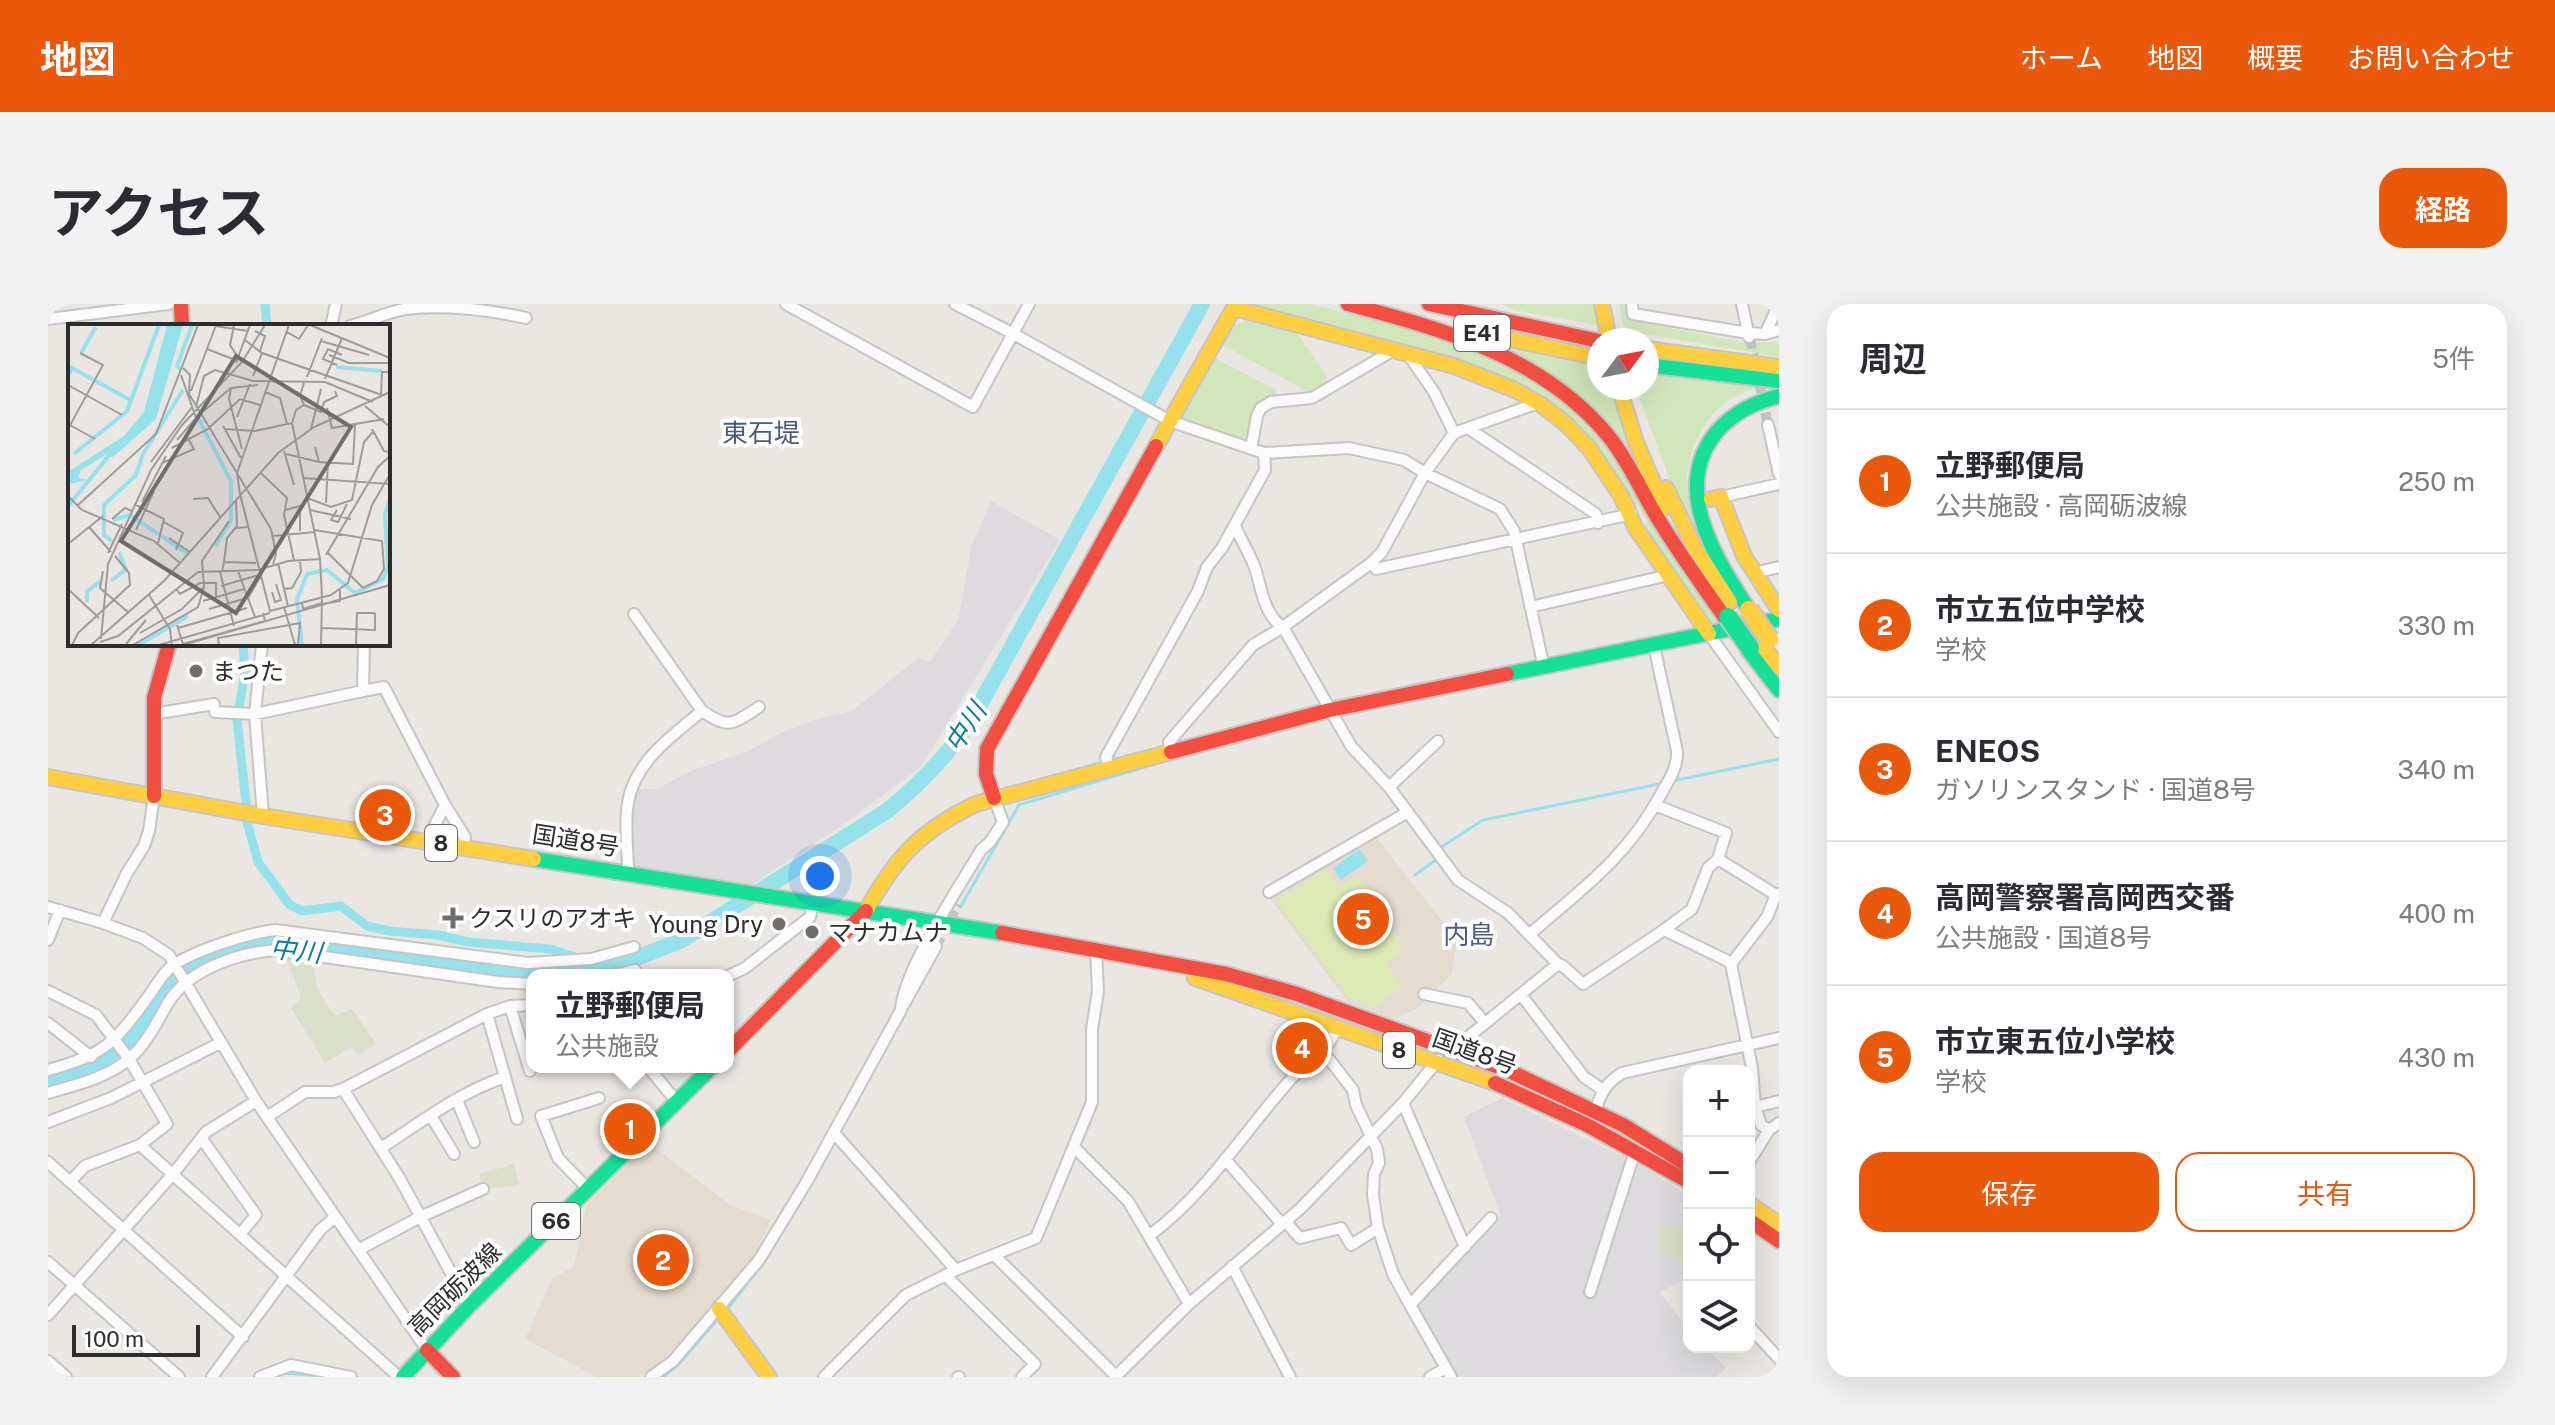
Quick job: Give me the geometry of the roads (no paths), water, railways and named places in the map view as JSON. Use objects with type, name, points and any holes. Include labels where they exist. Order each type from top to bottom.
[{"type":"main road","points":[[181,304],[182,324]]},
{"type":"main road","points":[[1348,304],[1471,339],[1523,363],[1580,404],[1611,439],[1668,534],[1761,647],[1777,680]]},
{"type":"main road","name":"E41","points":[[1366,304],[1587,355]]},
{"type":"main road","name":"E41","points":[[1429,304],[1587,338]]},
{"type":"main road","points":[[1483,304],[1510,317],[1587,338]]},
{"type":"main road","points":[[1602,304],[1607,328]]},
{"type":"main road","points":[[1612,304],[1616,328]]},
{"type":"main road","points":[[994,798],[987,781],[987,749],[1235,306],[1475,372],[1510,386],[1538,403],[1567,425],[1593,452],[1637,514],[1635,527],[1709,634]]},
{"type":"main road","points":[[1659,351],[1779,367]]},
{"type":"main road","points":[[1659,366],[1779,381]]},
{"type":"main road","points":[[1735,615],[1720,562],[1698,506],[1696,475],[1706,447],[1724,423],[1749,406],[1779,396]]},
{"type":"main road","points":[[1623,400],[1659,498],[1692,560],[1735,615]]},
{"type":"main road","points":[[1634,400],[1669,496],[1735,615]]},
{"type":"main road","points":[[1716,498],[1754,573],[1779,610]]},
{"type":"main road","points":[[734,1045],[866,911],[885,875],[911,843],[955,813],[994,798],[1330,710],[1779,619]]},
{"type":"main road","points":[[154,796],[154,698],[168,646]]},
{"type":"main road","name":"国道8号","points":[[48,777],[263,816],[940,921],[1226,974],[1297,994],[1443,1057],[1526,1095],[1683,1179]]},
{"type":"main road","name":"国道8号","points":[[1096,950],[1257,998],[1336,1028],[1443,1057],[1507,1070],[1623,1125],[1683,1162]]},
{"type":"main road","name":"高岡砺波線","points":[[401,1377],[706,1073]]},
{"type":"main road","points":[[1755,1208],[1779,1224]]},
{"type":"main road","points":[[1755,1224],[1779,1241]]},
{"type":"main road","points":[[719,1309],[769,1377]]},
{"type":"main road","points":[[427,1350],[453,1377]]},
{"type":"street","points":[[48,319],[169,304]]},
{"type":"street","points":[[331,324],[336,304]]},
{"type":"street","points":[[786,304],[973,407],[1029,304]]},
{"type":"street","points":[[955,304],[1170,421],[1264,453],[1349,448],[1404,460],[1500,509],[1514,531],[1544,668]]},
{"type":"street","points":[[1632,304],[1633,314],[1749,336],[1779,330]]},
{"type":"street","points":[[1742,304],[1749,336]]},
{"type":"street","points":[[1765,334],[1779,304]]},
{"type":"street","points":[[356,324],[403,309],[504,313],[526,318]]},
{"type":"street","points":[[1251,449],[1261,408],[1271,402],[1312,398],[1400,351],[1434,392],[1454,433]]},
{"type":"street","points":[[1170,751],[1169,742],[1253,645],[1283,627],[1382,552],[1425,473],[1454,433],[1538,403]]},
{"type":"street","points":[[1772,427],[1779,474]]},
{"type":"street","points":[[1468,428],[1596,514],[1598,523]]},
{"type":"street","points":[[1109,767],[1106,757],[1198,591],[1207,567],[1222,548],[1265,470],[1264,453]]},
{"type":"street","points":[[1716,498],[1779,484]]},
{"type":"street","points":[[1371,563],[1376,569],[1637,514]]},
{"type":"street","points":[[1235,526],[1254,566],[1259,589],[1351,746],[1389,787],[1458,880],[1508,913],[1558,964],[1583,984],[1692,909],[1708,868],[1718,859],[1726,833],[1655,805]]},
{"type":"street","points":[[1754,573],[1779,567]]},
{"type":"street","points":[[1530,607],[1669,575]]},
{"type":"street","points":[[634,614],[702,711],[724,725],[731,725],[759,707]]},
{"type":"street","points":[[1709,634],[1779,732]]},
{"type":"street","points":[[262,646],[255,714],[263,816]]},
{"type":"street","points":[[363,691],[364,646]]},
{"type":"street","points":[[1530,934],[1614,861],[1643,826],[1672,774],[1677,751],[1654,646]]},
{"type":"street","points":[[364,671],[384,687],[465,837],[463,847]]},
{"type":"street","points":[[153,714],[215,708],[238,714],[255,714],[384,687]]},
{"type":"street","points":[[628,872],[628,800],[637,779],[653,753],[702,711]]},
{"type":"street","points":[[1389,787],[1438,741]]},
{"type":"street","points":[[103,923],[144,846],[154,796]]},
{"type":"street","points":[[958,904],[1003,822],[994,798]]},
{"type":"street","points":[[430,841],[445,805]]},
{"type":"street","points":[[1269,892],[1408,812]]},
{"type":"street","points":[[901,1010],[902,994],[940,921],[981,850],[990,842]]},
{"type":"street","points":[[1718,859],[1778,894],[1767,917],[1731,964],[1751,1065]]},
{"type":"street","points":[[734,973],[810,917],[813,903]]},
{"type":"street","points":[[48,907],[103,923],[159,946],[185,980],[256,1101],[427,1350]]},
{"type":"street","points":[[48,940],[60,910]]},
{"type":"street","points":[[48,1070],[91,1057],[116,1041],[169,968],[255,932],[275,930],[528,963],[591,959],[634,947]]},
{"type":"street","points":[[1664,930],[1731,964]]},
{"type":"street","points":[[651,1377],[673,1361],[759,1260],[834,1133],[936,946]]},
{"type":"street","points":[[48,1093],[84,1082],[128,1058],[155,1028],[185,980],[259,951],[276,950],[526,984]]},
{"type":"street","points":[[824,1377],[906,1295],[1036,1238],[1092,1102],[1092,1029],[1098,991],[1096,950]]},
{"type":"street","points":[[995,1256],[1117,1376],[1189,1304],[1284,1222],[1403,1103],[1443,1057],[1558,964]]},
{"type":"street","points":[[48,991],[96,1015],[128,1058],[167,1124],[140,1145],[85,1166],[70,1182]]},
{"type":"street","points":[[1424,994],[1468,1003],[1485,1023]]},
{"type":"street","points":[[1522,996],[1584,1077],[1603,1090]]},
{"type":"street","points":[[267,1117],[305,1092],[343,1089],[487,1014],[510,1006],[526,1005]]},
{"type":"street","points":[[510,1006],[526,1058]]},
{"type":"street","points":[[487,1014],[517,1119]]},
{"type":"street","points":[[48,1023],[91,1057]]},
{"type":"street","points":[[1150,1235],[1176,1213],[1294,1076],[1333,1040],[1336,1028]]},
{"type":"street","points":[[1595,1111],[1603,1090],[1622,1073],[1779,1038]]},
{"type":"street","points":[[48,1122],[143,1083],[220,1043]]},
{"type":"street","points":[[1322,1050],[1353,1090],[1356,1105],[1377,1149],[1379,1163],[1374,1174],[1373,1195],[1378,1228],[1393,1274],[1448,1372],[1430,1377]]},
{"type":"street","points":[[653,1073],[677,1102]]},
{"type":"street","points":[[381,1148],[457,1100],[505,1077]]},
{"type":"street","points":[[343,1089],[381,1148],[469,1306]]},
{"type":"street","points":[[588,1189],[558,1158],[541,1116],[599,1098]]},
{"type":"street","points":[[457,1100],[474,1142]]},
{"type":"street","points":[[48,1315],[173,1174],[206,1132],[256,1101]]},
{"type":"street","points":[[1769,1130],[1761,1125],[1755,1107],[1779,1101]]},
{"type":"street","points":[[1403,1103],[1465,1247]]},
{"type":"street","points":[[431,1116],[454,1154]]},
{"type":"street","points":[[1755,1152],[1769,1130],[1779,1123]]},
{"type":"street","points":[[834,1133],[951,1273],[1035,1364],[1022,1377]]},
{"type":"street","points":[[202,1139],[256,1215],[240,1234]]},
{"type":"street","points":[[140,1145],[401,1377]]},
{"type":"street","points":[[1074,1147],[1128,1201],[1189,1304]]},
{"type":"street","points":[[1590,1292],[1635,1151]]},
{"type":"street","points":[[1225,1159],[1300,1238],[1341,1228],[1351,1245],[1378,1228]]},
{"type":"street","points":[[48,1162],[243,1337]]},
{"type":"street","points":[[358,1250],[420,1217],[483,1189]]},
{"type":"street","points":[[212,1377],[320,1230],[335,1217]]},
{"type":"street","points":[[1410,1305],[1491,1218]]},
{"type":"street","points":[[48,1262],[179,1377]]},
{"type":"street","points":[[1232,1266],[1290,1377]]},
{"type":"street","points":[[1755,1333],[1779,1359]]},
{"type":"street","points":[[48,1361],[66,1377]]},
{"type":"street","points":[[260,1377],[291,1365],[351,1377]]},
{"type":"water","points":[[1359,849],[1368,861],[1341,880],[1333,868]]},
{"type":"waterway","points":[[265,304],[267,324]]},
{"type":"waterway","name":"中川","points":[[593,969],[621,964],[682,940],[887,811],[931,770],[969,724],[1202,304]]},
{"type":"waterway","points":[[1760,616],[1776,612]]},
{"type":"waterway","points":[[243,646],[245,673],[237,719],[246,804]]},
{"type":"waterway","points":[[1349,699],[1486,671]]},
{"type":"waterway","points":[[1267,720],[1310,708]]},
{"type":"waterway","points":[[961,906],[1019,805],[1171,759]]},
{"type":"waterway","points":[[1672,781],[1779,759]]},
{"type":"waterway","points":[[1440,848],[1483,820],[1664,783]]},
{"type":"waterway","points":[[247,822],[258,862],[290,905],[302,911],[341,906],[367,926],[468,942],[550,949],[573,956],[573,959]]},
{"type":"waterway","points":[[1415,875],[1437,859]]},
{"type":"waterway","name":"中川","points":[[48,1085],[93,1070],[116,1055],[161,996],[180,977],[222,956],[253,948],[283,944],[497,974],[526,975]]},
{"type":"waterway","points":[[726,1311],[763,1263]]},
{"type":"waterway","points":[[663,1377],[678,1365],[718,1319]]},
{"type":"waterway","points":[[282,1373],[323,1376]]},
{"type":"tunnel","points":[[1750,339],[1768,425]]},
{"type":"tunnel","points":[[936,946],[958,904]]},
{"type":"place","name":"まつた","points":[[196,671]]},
{"type":"place","name":"ENEOS","points":[[385,815]]},
{"type":"place","name":"クスリのアオキ","points":[[453,918]]},
{"type":"place","name":"市立東五位小学校","points":[[1363,919]]},
{"type":"place","name":"Young Dry","points":[[779,924]]},
{"type":"place","name":"マナカムナ","points":[[812,932]]},
{"type":"place","name":"高岡警察署高岡西交番","points":[[1302,1048]]},
{"type":"place","name":"立野郵便局","points":[[630,1129]]},
{"type":"place","name":"市立五位中学校","points":[[663,1260]]},
{"type":"district","name":"東石堤","points":[[761,432]]},
{"type":"district","name":"内島","points":[[1469,934]]}]
